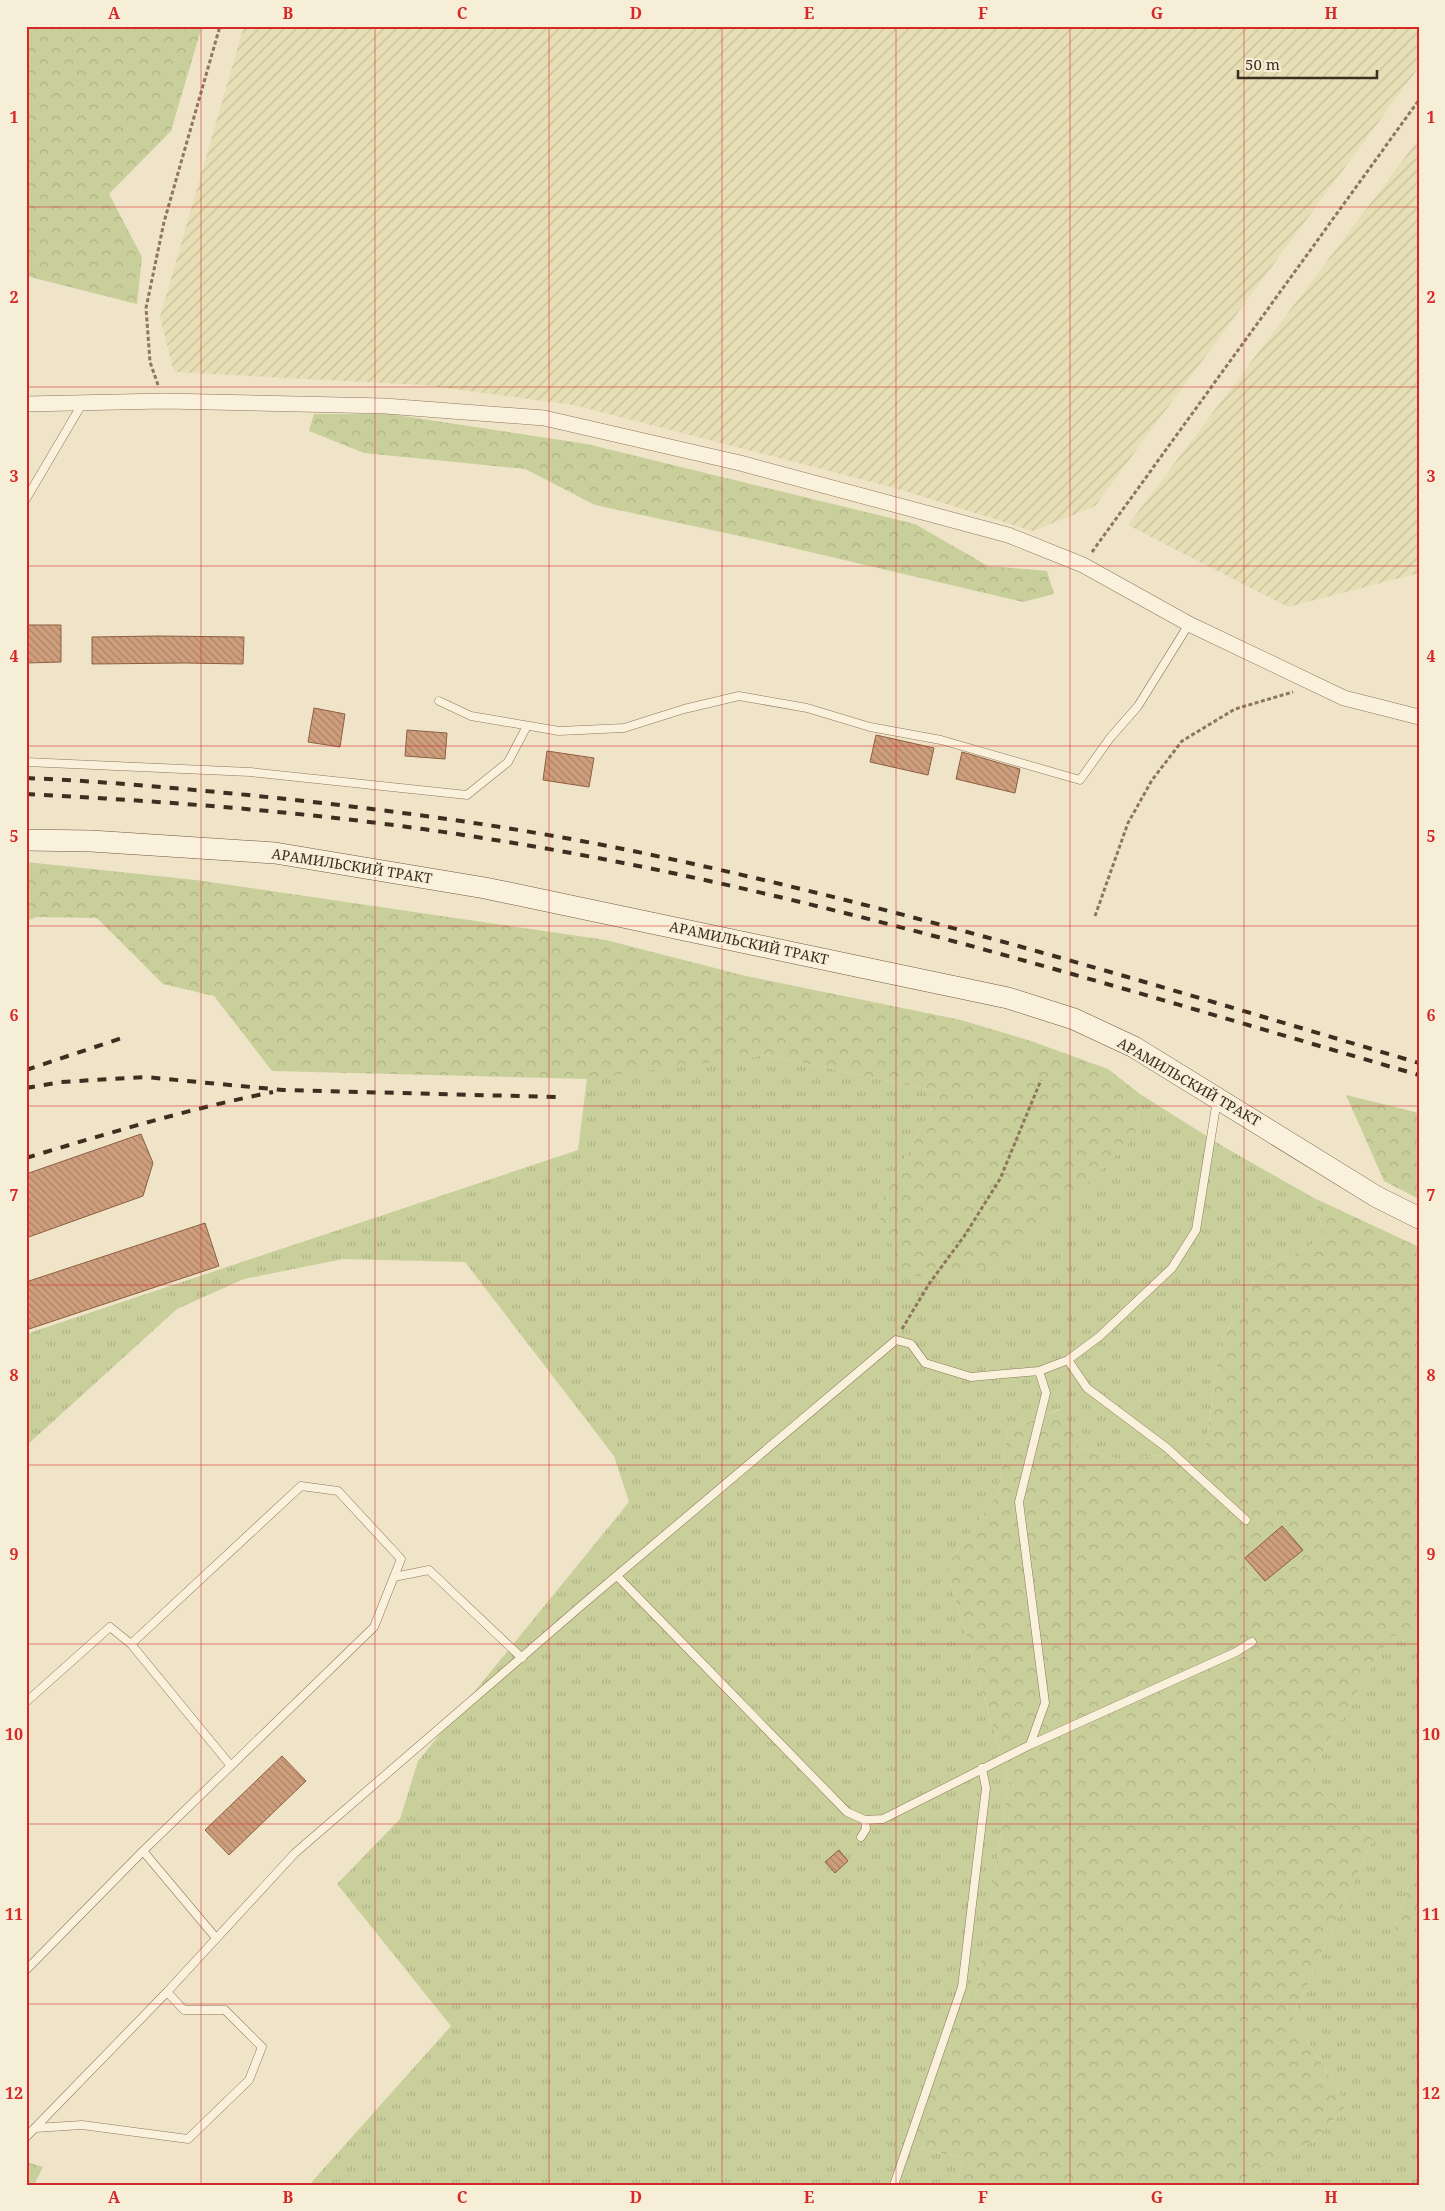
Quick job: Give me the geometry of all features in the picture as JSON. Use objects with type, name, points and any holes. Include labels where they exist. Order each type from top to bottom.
[{"type":"main road","name":"АРАМИЛЬСКИЙ ТРАКТ","points":[[26,840],[91,841],[284,854],[484,888],[998,996],[1074,1019],[1134,1047],[1377,1196],[1419,1218]]},
{"type":"street","points":[[26,404],[164,401],[385,406],[544,418],[740,463],[989,530],[1083,565],[1189,624],[1344,698],[1419,717]]},
{"type":"lane","points":[[26,499],[82,404]]},
{"type":"lane","points":[[439,701],[471,716],[559,731],[624,728],[684,709],[739,696],[807,708],[870,727],[941,740],[1080,780],[1110,738],[1138,706],[1189,624]]},
{"type":"lane","points":[[26,762],[250,772],[467,795],[508,762],[527,726]]},
{"type":"lane","points":[[26,2137],[167,1992],[295,1854],[617,1576],[896,1340],[911,1344],[925,1363],[971,1377],[1039,1371],[1068,1360],[1100,1336],[1172,1268],[1196,1230],[1218,1097]]},
{"type":"lane","points":[[1068,1360],[1086,1388],[1167,1448],[1246,1520]]},
{"type":"lane","points":[[1030,1745],[1045,1703],[1019,1502],[1046,1393],[1039,1371]]},
{"type":"lane","points":[[26,1970],[143,1851],[374,1627],[401,1559],[338,1491],[301,1486],[131,1644]]},
{"type":"lane","points":[[394,1577],[429,1570],[522,1658]]},
{"type":"lane","points":[[617,1576],[846,1812],[866,1820],[883,1819],[982,1768],[1236,1652],[1252,1642]]},
{"type":"lane","points":[[26,1702],[110,1626],[131,1644],[231,1766]]},
{"type":"lane","points":[[894,2185],[962,1987],[986,1788],[982,1768]]},
{"type":"lane","points":[[861,1837],[866,1829],[866,1820]]},
{"type":"lane","points":[[143,1851],[216,1938]]},
{"type":"lane","points":[[35,2128],[82,2125],[188,2139],[249,2080],[262,2047],[225,2010],[184,2010],[167,1992]]},
{"type":"path","points":[[164,401],[150,362],[146,308],[164,222],[220,26]]},
{"type":"path","points":[[1083,565],[1419,100]]},
{"type":"path","points":[[1095,916],[1128,823],[1152,780],[1182,741],[1235,709],[1294,692]]},
{"type":"path","points":[[896,1340],[929,1284],[965,1236],[1000,1179],[1042,1080]]},
{"type":"shaded area","points":[[244,26],[1419,26],[1419,67],[1095,506],[1033,531],[895,488],[574,405],[423,385],[174,372],[160,317]]},
{"type":"shaded area","points":[[1419,139],[1419,573],[1288,607],[1128,525]]},
{"type":"green space","points":[[26,26],[202,26],[171,131],[109,194],[142,257],[137,304],[26,276]]},
{"type":"green space","points":[[314,414],[390,414],[587,444],[915,524],[988,566],[1047,571],[1054,594],[1023,602],[763,541],[595,505],[525,469],[364,453],[309,431]]},
{"type":"green space","points":[[26,862],[196,880],[606,940],[746,976],[961,1020],[1031,1041],[1108,1069],[1140,1094],[1137,1135],[1045,1226],[981,1271],[906,1277],[876,1210],[941,1092],[765,1055],[587,1079],[272,1071],[214,996],[163,984],[97,918],[37,917],[26,921]]},
{"type":"green space","points":[[765,1055],[941,1092],[876,1210],[1137,1135],[1140,1094],[1224,1147],[1314,1198],[1325,1238],[1260,1270],[1220,1344],[1205,1451],[1119,1459],[1079,1448],[1062,1408],[1008,1430],[998,1493],[946,1567],[1009,1782],[975,2002],[898,2144],[964,2158],[956,2185],[309,2185],[451,2026],[337,1884],[400,1819],[418,1761],[629,1502],[614,1456],[465,1262],[343,1259],[244,1279],[177,1309],[26,1446],[26,1334],[578,1150],[587,1078]]},
{"type":"green space","points":[[1346,1095],[1419,1113],[1419,1199],[1384,1181]]},
{"type":"green space","points":[[1314,1198],[1419,1247],[1419,1634],[1390,1636],[1307,1779],[1373,1839],[1293,2017],[1347,2105],[1312,2142],[1233,2185],[956,2185],[964,2158],[898,2144],[949,2007],[975,2002],[1009,1782],[946,1567],[998,1493],[1008,1430],[1063,1408],[1079,1448],[1119,1459],[1205,1451],[1220,1344],[1260,1270],[1325,1238]]},
{"type":"green space","points":[[1419,1634],[1419,1856],[1394,1929],[1419,1943],[1419,2185],[1233,2185],[1312,2142],[1347,2105],[1293,2017],[1373,1839],[1307,1779],[1390,1635]]},
{"type":"green space","points":[[1419,1856],[1419,1943],[1394,1929]]},
{"type":"green space","points":[[26,2162],[43,2167],[34,2185],[26,2185]]},
{"type":"building","points":[[26,625],[61,625],[61,662],[26,663]]},
{"type":"building","points":[[92,637],[244,637],[243,664],[92,664]]},
{"type":"building","points":[[314,708],[345,714],[340,747],[308,742]]},
{"type":"building","points":[[407,730],[447,733],[445,759],[405,756]]},
{"type":"building","points":[[876,735],[934,748],[928,775],[870,762]]},
{"type":"building","points":[[547,751],[594,758],[589,787],[543,780]]},
{"type":"building","points":[[962,752],[1020,769],[1015,793],[956,779]]},
{"type":"building","points":[[141,1134],[153,1163],[143,1196],[26,1238],[26,1174]]},
{"type":"building","points":[[205,1223],[219,1266],[26,1330],[26,1282]]},
{"type":"building","points":[[1282,1526],[1303,1550],[1265,1581],[1245,1558]]},
{"type":"building","points":[[282,1756],[306,1781],[229,1855],[205,1830]]},
{"type":"building","points":[[839,1850],[848,1861],[835,1873],[825,1862]]},
{"type":"railway","points":[[26,778],[165,787],[342,805],[483,824],[623,849],[724,871],[924,920],[1023,947],[1419,1063]]},
{"type":"railway","points":[[26,794],[200,805],[316,816],[432,830],[607,860],[725,884],[958,942],[1419,1075]]},
{"type":"railway","points":[[26,1070],[125,1037]]},
{"type":"railway","points":[[26,1088],[61,1082],[145,1077],[283,1090],[556,1097]]},
{"type":"railway","points":[[26,1158],[179,1114],[273,1092]]}]
